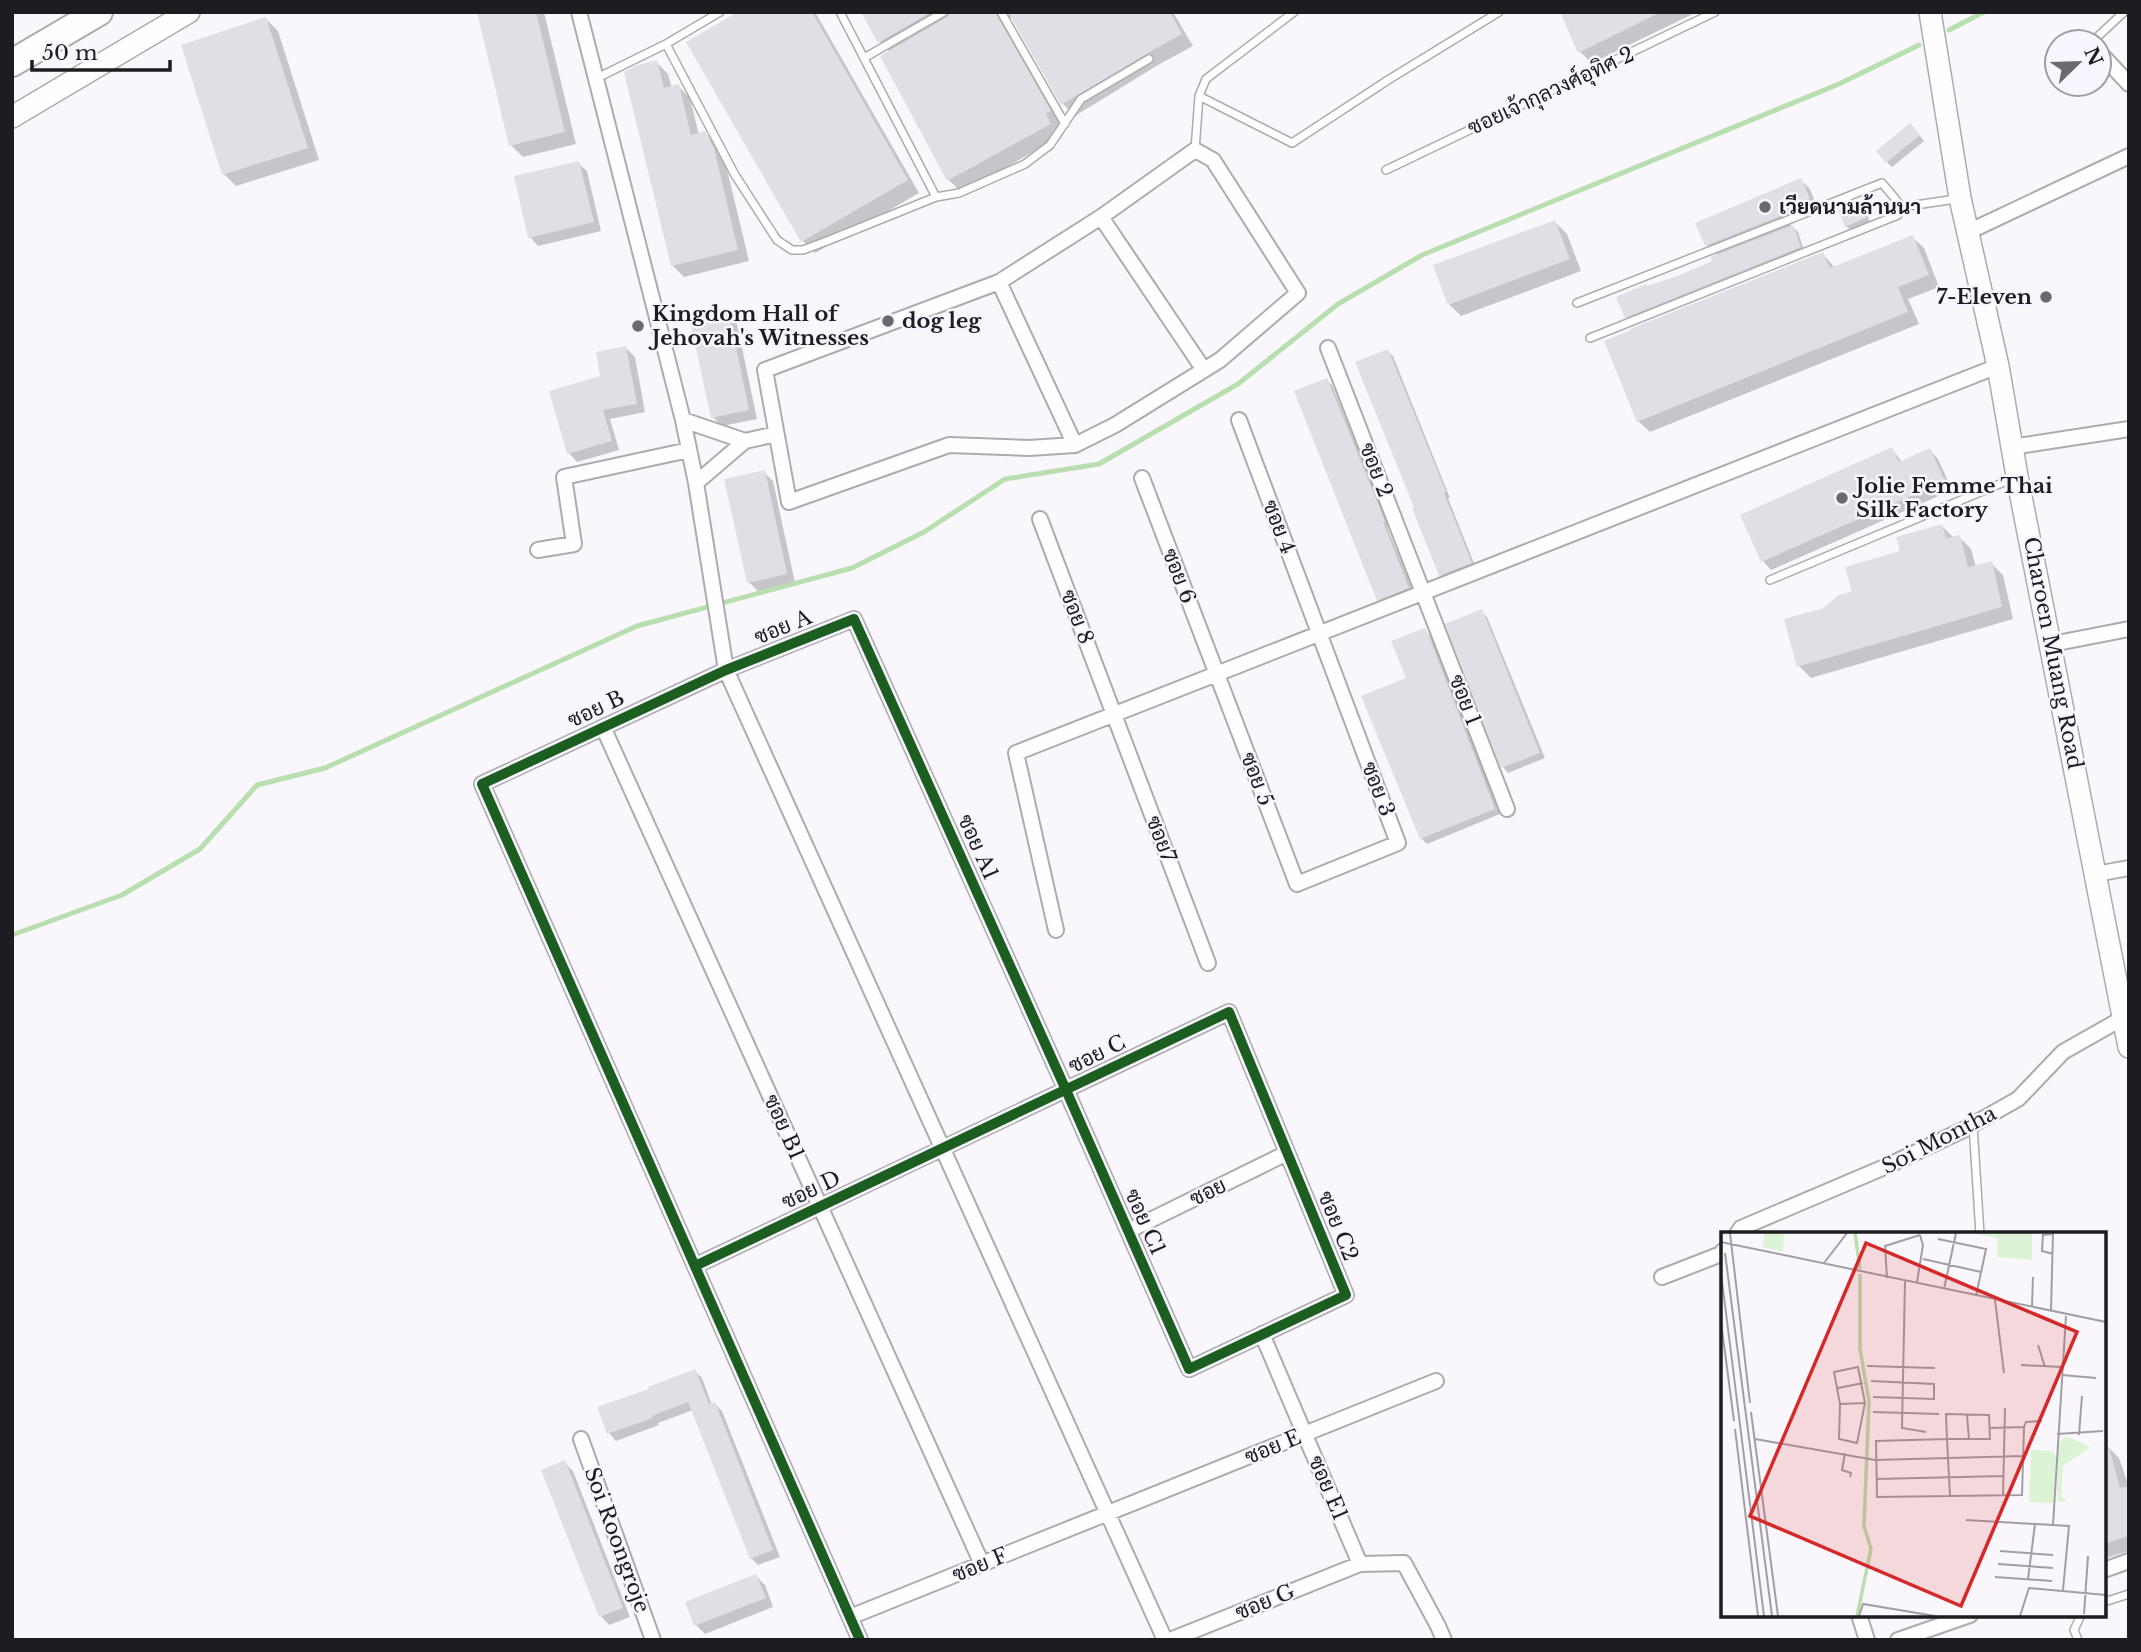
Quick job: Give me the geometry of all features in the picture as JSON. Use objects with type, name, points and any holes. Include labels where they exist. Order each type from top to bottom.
[{"type":"highway","points":[[12,63],[99,12]]},
{"type":"main road","points":[[12,117],[189,12]]},
{"type":"main road","name":"Charoen Muang Road","points":[[1930,12],[1961,198],[1998,366],[2017,476],[2129,1047]]},
{"type":"street","points":[[579,12],[683,420],[726,670],[1168,1640]]},
{"type":"street","points":[[2113,67],[2129,84]]},
{"type":"street","points":[[1195,150],[1213,160],[1298,293],[1220,360],[1115,425],[1075,445],[1029,448],[949,444],[789,502],[765,370],[999,282],[1101,217],[1195,150]]},
{"type":"street","points":[[1968,232],[2129,156]]},
{"type":"street","points":[[1101,217],[1204,370]]},
{"type":"street","points":[[999,282],[1075,445]]},
{"type":"street","name":"ซอย 2","points":[[1328,348],[1423,592]]},
{"type":"street","points":[[1056,930],[1016,753],[1998,366]]},
{"type":"street","points":[[683,420],[745,441]]},
{"type":"street","name":"ซอย 4","points":[[1239,420],[1319,633]]},
{"type":"street","points":[[2012,447],[2129,429]]},
{"type":"street","points":[[696,484],[745,441],[776,434]]},
{"type":"street","points":[[538,550],[574,544],[564,477],[689,450]]},
{"type":"street","name":"ซอย 6","points":[[1142,478],[1216,674]]},
{"type":"street","name":"ซอย 8","points":[[1040,519],[1114,714]]},
{"type":"street","name":"ซอย 1","points":[[1423,592],[1507,809]]},
{"type":"street","name":"ซอย A","points":[[726,670],[854,619]]},
{"type":"street","name":"ซอย A1","points":[[854,619],[1066,1090]]},
{"type":"street","points":[[2052,644],[2129,629]]},
{"type":"street","name":"ซอย 3","points":[[1297,884],[1398,843],[1319,633]]},
{"type":"street","name":"ซอย B","points":[[695,1266],[482,784],[726,670]]},
{"type":"street","name":"ซอย 5","points":[[1216,674],[1297,884]]},
{"type":"street","name":"ซอย7","points":[[1114,714],[1208,963]]},
{"type":"street","name":"ซอย B1","points":[[603,727],[982,1564]]},
{"type":"street","points":[[2096,874],[2129,868]]},
{"type":"street","name":"ซอย C","points":[[944,1148],[1229,1012]]},
{"type":"street","name":"ซอย C2","points":[[1189,1369],[1346,1295],[1229,1012]]},
{"type":"street","name":"Soi Montha","points":[[1738,1232],[1741,1228],[1887,1166],[2018,1099],[2063,1052],[2123,1018]]},
{"type":"street","name":"ซอย C1","points":[[1066,1090],[1189,1369]]},
{"type":"street","name":"ซอย D","points":[[695,1266],[944,1148]]},
{"type":"street","name":"ซอย","points":[[1128,1231],[1287,1153]]},
{"type":"street","points":[[1662,1277],[1721,1254]]},
{"type":"street","points":[[695,1266],[860,1640]]},
{"type":"street","name":"ซอย E1","points":[[1262,1334],[1360,1564]]},
{"type":"street","name":"ซอย E","points":[[1110,1513],[1436,1381]]},
{"type":"street","name":"Soi Roongroje","points":[[581,1439],[653,1640]]},
{"type":"street","name":"ซอย F","points":[[850,1617],[1110,1513]]},
{"type":"street","points":[[2106,1569],[2129,1561]]},
{"type":"street","points":[[1360,1564],[1404,1563],[1444,1640]]},
{"type":"street","name":"ซอย G","points":[[1168,1640],[1360,1564]]},
{"type":"street","points":[[1860,1617],[1867,1640]]},
{"type":"street","points":[[1898,1640],[1964,1617]]},
{"type":"lane","points":[[595,79],[666,44],[720,12]]},
{"type":"lane","points":[[840,12],[936,197]]},
{"type":"lane","points":[[864,58],[944,12]]},
{"type":"lane","points":[[1001,12],[1065,124]]},
{"type":"lane","points":[[1195,150],[1199,96],[1206,79],[1294,12]]},
{"type":"lane","name":"ซอยเจ้ากุลวงศ์อุทิศ 2","points":[[1386,170],[1715,12]]},
{"type":"lane","points":[[2107,28],[2124,12]]},
{"type":"lane","points":[[1199,96],[1292,143],[1497,13]]},
{"type":"lane","points":[[666,44],[735,175],[777,240],[792,250],[803,250],[936,197],[959,193],[1025,164],[1050,145],[1081,99],[1149,59]]},
{"type":"lane","points":[[1577,303],[1882,183],[1902,207]]},
{"type":"lane","points":[[1902,207],[1961,198]]},
{"type":"lane","points":[[1590,338],[1898,215],[1902,207]]},
{"type":"lane","points":[[1770,580],[2017,476]]},
{"type":"lane","points":[[1973,1124],[1980,1232]]},
{"type":"lane","points":[[2106,1601],[2129,1594]]},
{"type":"lane","points":[[2078,1640],[2074,1630],[2080,1617]]},
{"type":"building","points":[[477,12],[536,12],[565,132],[509,146]]},
{"type":"building","points":[[738,12],[812,12],[908,180],[801,242],[686,42]]},
{"type":"building","points":[[861,12],[931,12],[878,43]]},
{"type":"building","points":[[950,12],[995,12],[1051,111],[1046,114],[1051,124],[947,181],[880,56],[947,17]]},
{"type":"building","points":[[1008,12],[1170,12],[1182,34],[1061,105]]},
{"type":"building","points":[[1560,12],[1661,12],[1578,53]]},
{"type":"building","points":[[266,17],[308,148],[222,175],[181,45]]},
{"type":"building","points":[[657,60],[664,88],[679,84],[691,135],[705,131],[714,148],[738,250],[671,266],[624,72]]},
{"type":"building","points":[[1910,123],[1920,135],[1886,163],[1876,151]]},
{"type":"building","points":[[579,161],[594,222],[528,238],[514,176]]},
{"type":"building","points":[[1801,178],[1810,198],[1786,208],[1788,213],[1705,246],[1695,223]]},
{"type":"building","points":[[1860,201],[1866,218],[1845,227],[1838,210]]},
{"type":"building","points":[[1555,220],[1570,259],[1448,305],[1433,265]]},
{"type":"building","points":[[1793,225],[1801,247],[1625,318],[1616,297],[1646,284],[1647,286],[1680,275],[1712,261],[1710,257]]},
{"type":"building","points":[[1913,235],[1929,275],[1898,287],[1908,312],[1637,422],[1604,341],[1823,252],[1830,268]]},
{"type":"building","points":[[728,308],[749,410],[711,418],[689,316]]},
{"type":"building","points":[[626,346],[637,404],[603,410],[612,441],[567,454],[549,391],[600,376],[596,352]]},
{"type":"building","points":[[1388,349],[1472,563],[1439,576],[1355,362]]},
{"type":"building","points":[[1327,378],[1409,588],[1377,601],[1294,391]]},
{"type":"building","name":"Jolie Femme Thai Silk Factory","points":[[1892,447],[1899,462],[1930,448],[1945,481],[1761,562],[1740,515]]},
{"type":"building","points":[[765,470],[787,574],[747,583],[724,479]]},
{"type":"building","points":[[1942,524],[1946,538],[1960,535],[1968,567],[1992,561],[2002,607],[1797,667],[1784,619],[1824,608],[1837,596],[1852,591],[1845,567],[1900,551],[1896,537]]},
{"type":"building","points":[[1482,609],[1540,753],[1501,768],[1445,624]]},
{"type":"building","points":[[1425,628],[1495,809],[1420,839],[1361,696],[1406,678],[1391,641]]},
{"type":"building","points":[[695,1369],[709,1404],[715,1402],[773,1550],[750,1559],[688,1402],[607,1434],[597,1407]]},
{"type":"building","points":[[2106,1448],[2109,1448],[2120,1488],[2129,1486],[2129,1536],[2106,1543]]},
{"type":"building","points":[[565,1460],[623,1608],[599,1617],[541,1470]]},
{"type":"building","points":[[756,1574],[766,1598],[694,1626],[685,1602]]},
{"type":"waterway","points":[[1949,30],[1984,12]]},
{"type":"waterway","points":[[12,935],[122,895],[200,849],[257,785],[325,768],[637,626],[852,568],[924,532],[1005,479],[1099,464],[1238,384],[1338,304],[1422,255],[1839,84],[1919,45]]},
{"type":"cycle path","points":[[695,1266],[1229,1012],[1346,1295],[1189,1369],[1066,1090],[854,619],[726,670],[482,784],[860,1640]]},
{"type":"place","name":"เวียดนามล้านนา","points":[[1765,207]]},
{"type":"place","name":"7-Eleven","points":[[2046,297]]},
{"type":"place","name":"dog leg","points":[[888,321]]},
{"type":"place","name":"Kingdom Hall of Jehovah's Witnesses","points":[[638,326]]},
{"type":"place","name":"Jolie Femme Thai Silk Factory","points":[[1842,498]]}]
